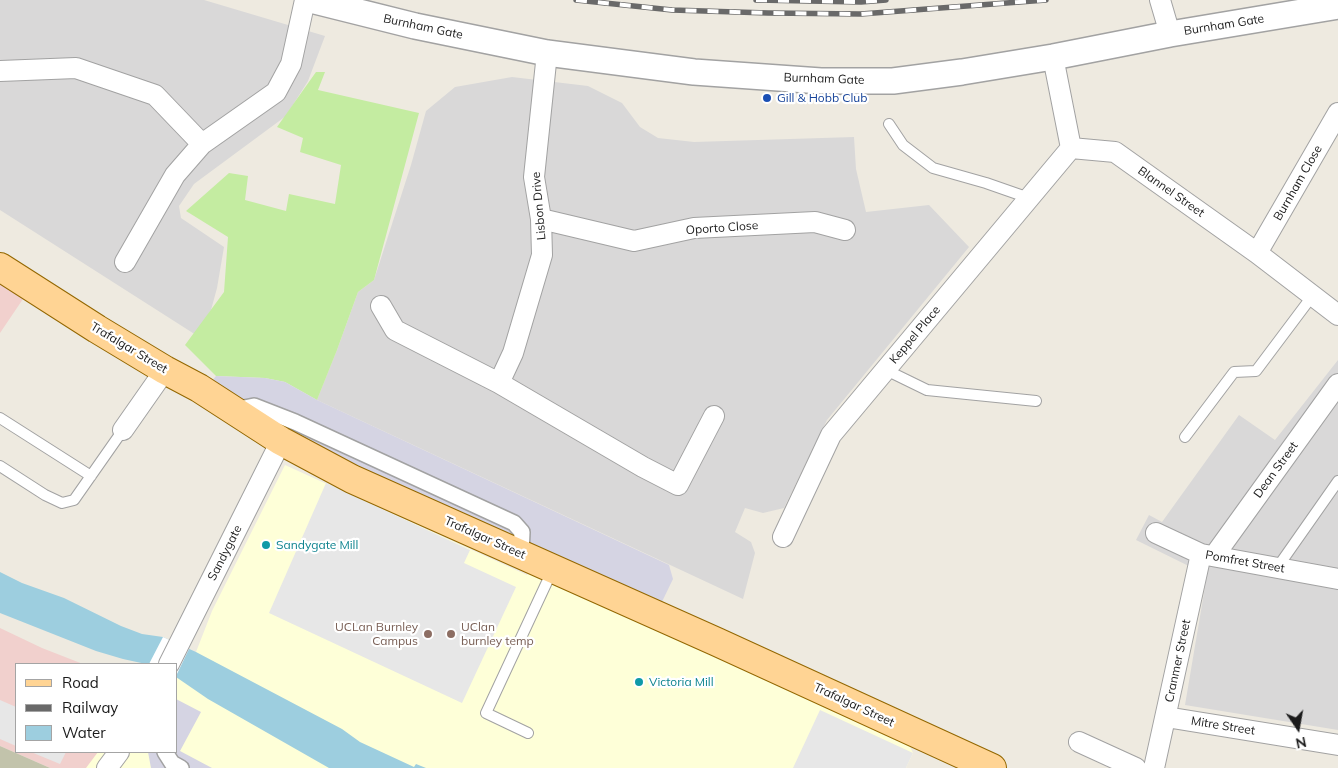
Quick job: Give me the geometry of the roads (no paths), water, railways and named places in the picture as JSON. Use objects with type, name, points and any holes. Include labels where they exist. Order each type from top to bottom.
[{"type":"main road","name":"Trafalgar Street","points":[[4,272],[165,370],[199,388],[281,441],[352,479],[553,568],[992,768]]},
{"type":"street","points":[[125,262],[175,175],[202,144],[276,92],[291,64],[305,0]]},
{"type":"street","name":"Burnham Gate","points":[[311,0],[416,26],[547,53],[694,72],[821,81],[893,81],[962,72],[1338,6]]},
{"type":"street","points":[[1161,1],[1170,34]]},
{"type":"street","name":"Lisbon Drive","points":[[498,383],[513,353],[542,255],[541,219],[534,177],[547,53]]},
{"type":"street","points":[[1053,57],[1071,148]]},
{"type":"street","points":[[0,71],[76,68],[155,95],[202,144]]},
{"type":"street","name":"Burnham Close","points":[[1257,253],[1337,118]]},
{"type":"street","name":"Keppel Place","points":[[783,537],[831,435],[1071,148]]},
{"type":"street","name":"Blannel Street","points":[[1071,148],[1115,152],[1257,253],[1338,315]]},
{"type":"street","name":"Oporto Close","points":[[541,219],[634,241],[694,228],[814,222],[845,230]]},
{"type":"street","points":[[381,306],[395,330],[498,383],[643,468],[678,485],[714,416]]},
{"type":"street","points":[[123,430],[165,370]]},
{"type":"street","name":"Dean Street","points":[[1207,555],[1338,384]]},
{"type":"street","points":[[237,413],[244,408],[254,406],[295,422],[514,523],[522,532],[521,554]]},
{"type":"street","name":"Sandygate","points":[[170,663],[281,441]]},
{"type":"street","name":"Pomfret Street","points":[[1156,533],[1207,555],[1338,579]]},
{"type":"street","name":"Cranmer Street","points":[[1154,768],[1207,555]]},
{"type":"street","name":"Mitre Street","points":[[1166,717],[1338,746]]},
{"type":"street","points":[[1079,742],[1136,768]]},
{"type":"street","points":[[107,768],[118,753]]},
{"type":"street","points":[[166,753],[172,763],[180,768]]},
{"type":"lane","points":[[889,124],[903,145],[932,168],[986,183],[1029,198]]},
{"type":"lane","points":[[1185,437],[1234,372],[1256,371],[1313,295]]},
{"type":"lane","points":[[886,370],[927,390],[1036,401]]},
{"type":"lane","points":[[0,418],[91,476]]},
{"type":"lane","points":[[0,466],[62,504],[74,500],[123,430]]},
{"type":"lane","points":[[1277,568],[1338,481]]},
{"type":"lane","points":[[528,733],[486,713],[553,568]]},
{"type":"water","points":[[0,572],[22,583],[64,598],[121,626],[142,634],[163,637],[196,652],[342,729],[360,742],[414,767],[416,764],[426,768],[329,768],[208,699],[178,678],[178,663],[141,663],[123,659],[96,651],[0,613]]},
{"type":"railway","points":[[576,0],[672,10],[861,14],[1046,0]]},
{"type":"railway","points":[[756,0],[861,2],[886,0]]},
{"type":"place","name":"Gill & Hobb Club","points":[[767,98]]},
{"type":"place","name":"Sandygate Mill","points":[[266,545]]},
{"type":"place","name":"UCLan Burnley Campus","points":[[428,634]]},
{"type":"place","name":"UClan burnley temp","points":[[451,634]]},
{"type":"place","name":"Victoria Mill","points":[[639,682]]}]
